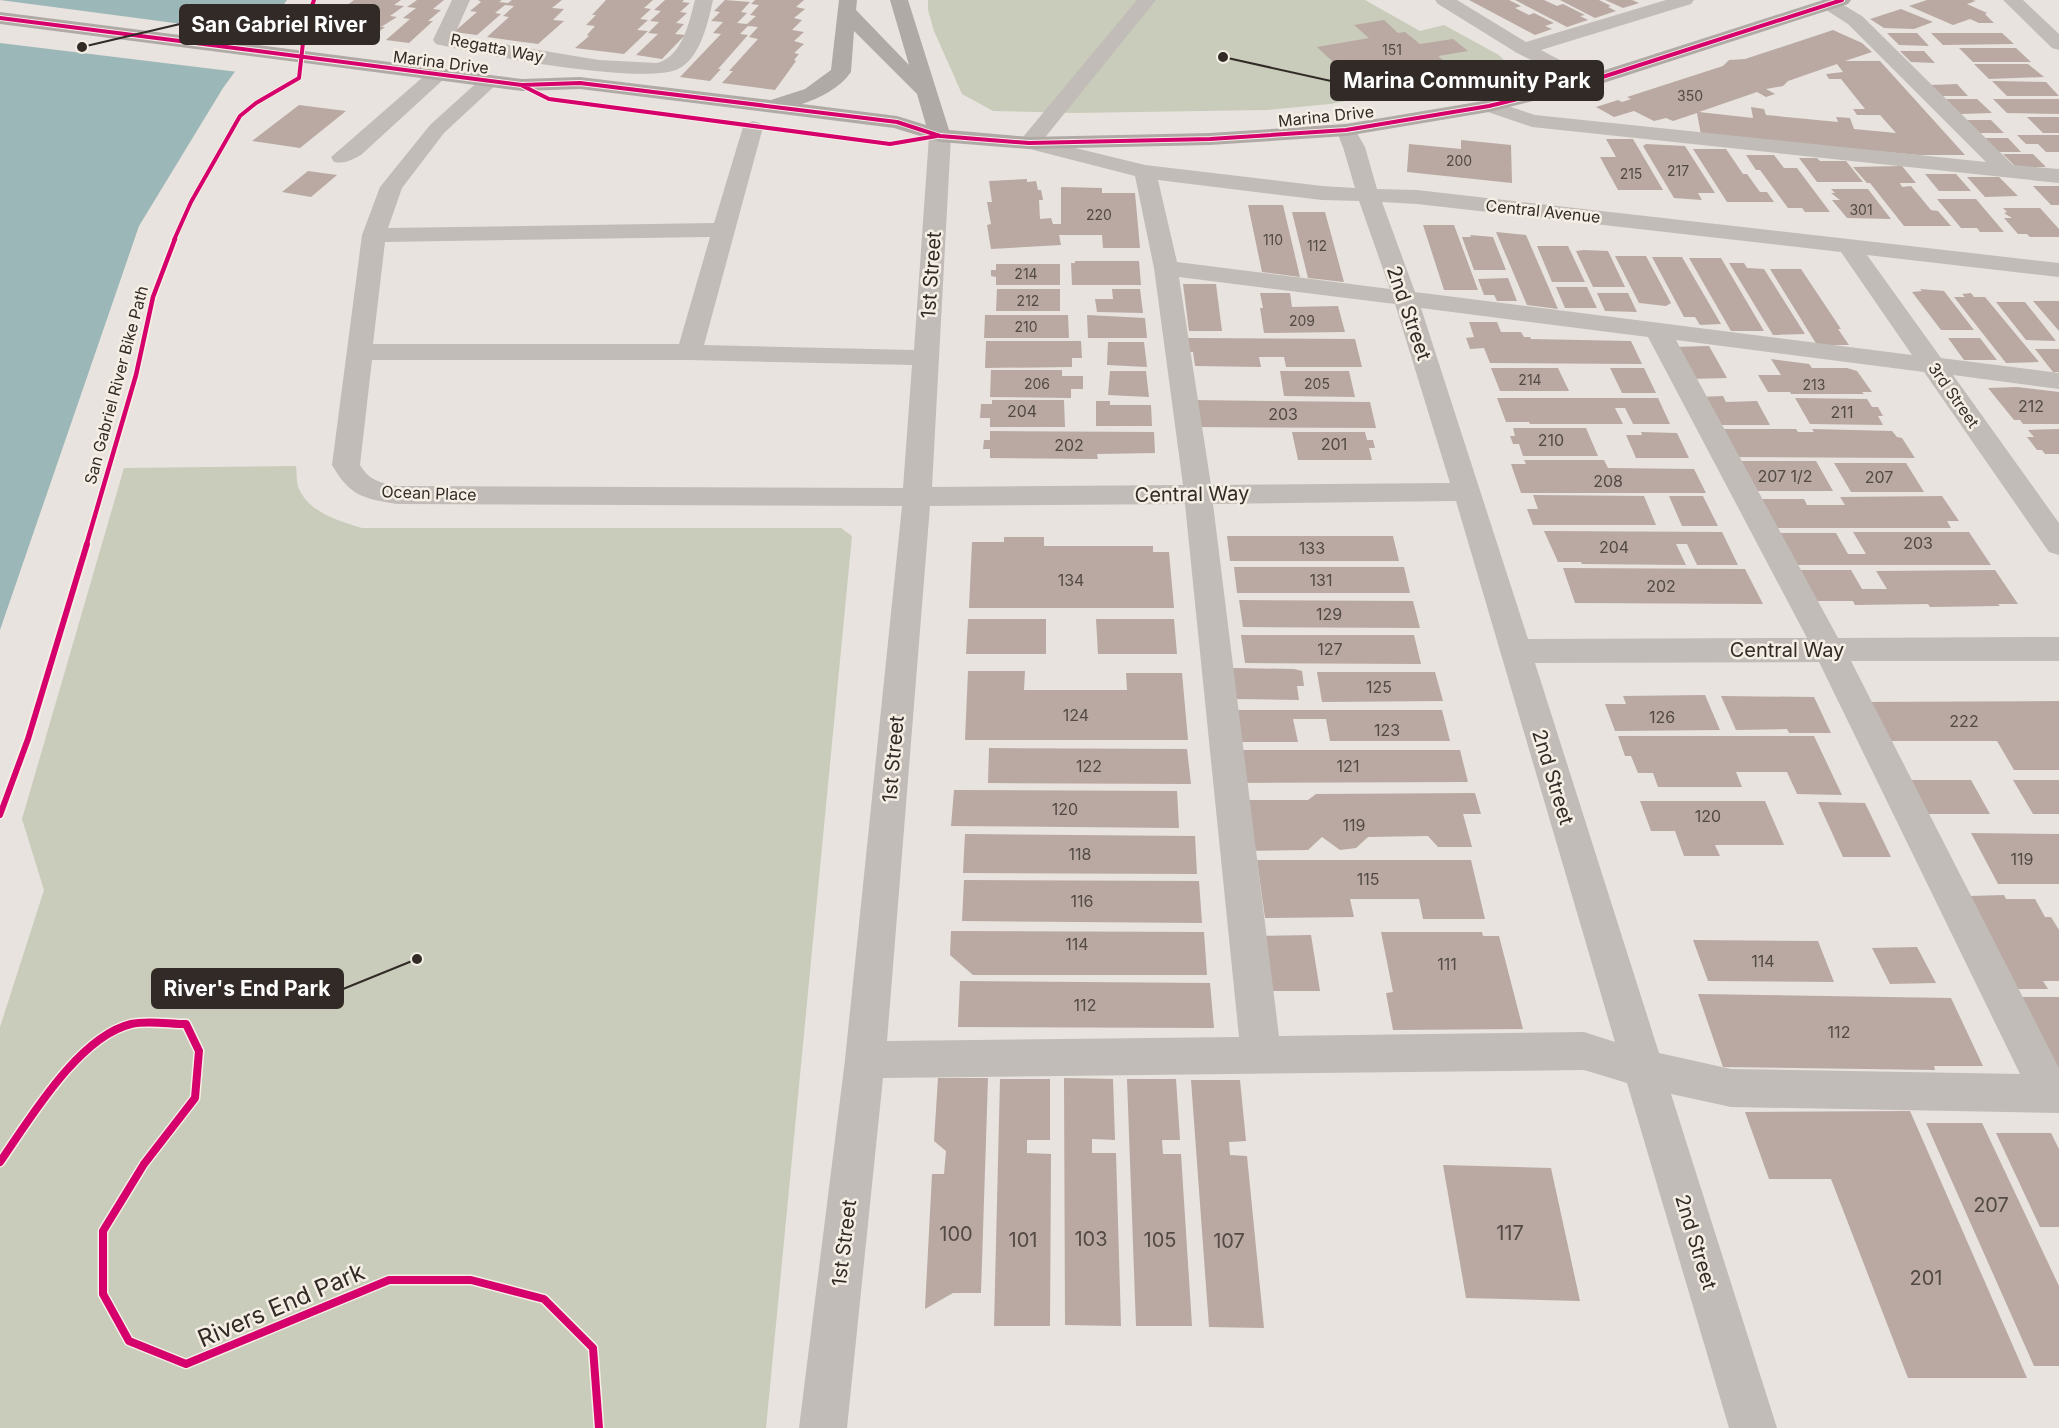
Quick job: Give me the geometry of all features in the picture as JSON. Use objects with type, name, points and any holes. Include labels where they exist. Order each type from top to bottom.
[{"type":"main road","name":"1st Street","points":[[899,0],[924,91],[940,136]]},
{"type":"main road","name":"Marina Drive","points":[[0,18],[285,57],[490,81],[522,86],[549,99],[760,117],[890,144],[940,136],[1029,143],[1210,139],[1346,130],[1489,106],[1587,82],[1835,2]]},
{"type":"main road","name":"1st Street","points":[[847,5],[882,50],[924,91]]},
{"type":"main road","points":[[760,117],[811,95],[827,86],[841,72],[847,5]]},
{"type":"street","name":"Regatta Way","points":[[461,0],[443,40],[551,59]]},
{"type":"street","points":[[551,59],[645,70],[664,69],[673,65],[691,40],[704,0]]},
{"type":"street","points":[[1029,143],[1147,0]]},
{"type":"street","points":[[1444,0],[1524,49],[1587,82]]},
{"type":"street","points":[[1524,49],[1685,0]]},
{"type":"street","points":[[2012,0],[2059,45]]},
{"type":"street","points":[[1835,2],[2008,172]]},
{"type":"street","name":"Regatta Way","points":[[522,86],[551,59]]},
{"type":"street","points":[[342,157],[353,150],[438,75]]},
{"type":"street","name":"Ocean Place","points":[[490,81],[437,129],[391,187],[374,235],[346,465],[354,481],[371,491],[397,495],[917,497]]},
{"type":"street","points":[[1489,106],[1532,122],[2059,176]]},
{"type":"street","points":[[689,352],[760,117]]},
{"type":"street","name":"2nd Street","points":[[1346,130],[1354,147],[1368,195],[1405,297],[1467,492],[1753,1428]]},
{"type":"street","name":"1st Street","points":[[824,1428],[865,1060],[917,497],[940,136]]},
{"type":"street","name":"Central Avenue","points":[[1029,143],[1145,172],[1322,193],[1428,198],[2059,270]]},
{"type":"street","points":[[1145,172],[1166,268],[1198,494],[1261,1054]]},
{"type":"street","points":[[374,235],[724,230]]},
{"type":"street","name":"3rd Street","points":[[1848,245],[2059,545]]},
{"type":"street","points":[[1166,268],[2059,381]]},
{"type":"street","points":[[865,1060],[1584,1051],[1643,1069],[1731,1088],[2055,1094],[1829,650],[1657,329]]},
{"type":"street","points":[[358,352],[689,352],[925,358]]},
{"type":"street","name":"Central Way","points":[[917,497],[1467,492]]},
{"type":"street","name":"Central Way","points":[[1515,651],[2059,649]]},
{"type":"green space","points":[[928,0],[1365,0],[1420,31],[1444,25],[1504,60],[1495,69],[1478,75],[1330,104],[1266,110],[1074,113],[993,111],[962,94],[934,31],[928,10]]},
{"type":"green space","points":[[296,466],[298,487],[310,504],[326,515],[362,528],[841,528],[852,536],[766,1428],[0,1428],[0,1027],[44,890],[22,819],[124,468]]},
{"type":"water","points":[[0,0],[287,0],[223,88],[139,226],[0,630]]},
{"type":"pier","points":[[0,0],[265,35],[238,72],[0,43]]},
{"type":"building","points":[[354,0],[401,0],[394,5],[404,6],[390,16],[397,17],[381,27],[385,27],[370,39],[323,33],[338,22],[331,21],[345,12],[339,11]]},
{"type":"building","points":[[417,0],[444,0],[433,9],[441,10],[428,21],[433,21],[409,43],[386,40],[410,19],[403,18],[416,8],[407,7]]},
{"type":"building","points":[[478,0],[502,0],[499,2],[508,3],[512,0],[562,0],[552,8],[564,9],[553,20],[564,21],[538,44],[487,37],[509,17],[503,16],[514,6],[505,5],[495,13],[501,14],[477,35],[454,32],[477,12],[470,11],[481,2]]},
{"type":"building","points":[[606,0],[653,0],[644,8],[651,9],[640,19],[648,20],[637,30],[648,31],[624,54],[575,48],[589,36],[587,35],[595,26],[586,25]]},
{"type":"building","points":[[665,0],[684,0],[682,2],[690,3],[680,12],[687,13],[676,23],[684,24],[675,34],[685,35],[662,59],[636,55],[658,34],[648,33],[659,22],[650,21],[661,11],[654,10]]},
{"type":"building","points":[[725,0],[750,2],[741,12],[747,13],[737,23],[747,24],[756,16],[750,15],[759,5],[751,4],[755,0],[804,0],[796,7],[805,9],[794,18],[802,20],[792,30],[804,32],[794,41],[804,44],[794,53],[799,54],[794,60],[796,61],[775,90],[722,83],[733,71],[729,71],[758,39],[749,37],[758,27],[748,26],[740,34],[748,35],[710,81],[680,77],[721,34],[713,33],[723,22],[711,21],[720,12],[714,11]]},
{"type":"building","points":[[1469,0],[1509,0],[1521,6],[1515,8],[1529,15],[1534,13],[1554,23],[1545,26],[1552,29],[1535,35]]},
{"type":"building","points":[[1515,0],[1544,0],[1557,6],[1563,4],[1585,15],[1580,16],[1588,20],[1567,27]]},
{"type":"building","points":[[1560,0],[1599,0],[1616,11],[1595,18]]},
{"type":"building","points":[[1605,0],[1632,0],[1639,3],[1623,8]]},
{"type":"building","points":[[1927,0],[1976,1],[1967,4],[1987,13],[1985,14],[1994,23],[1979,23],[1970,19],[1953,25],[1909,6]]},
{"type":"building","points":[[1901,9],[1933,22],[1914,29],[1884,28],[1870,19]]},
{"type":"building","points":[[1384,20],[1398,33],[1405,32],[1420,44],[1453,39],[1468,51],[1438,56],[1448,64],[1389,74],[1381,68],[1346,74],[1317,47],[1369,38],[1354,25]]},
{"type":"building","points":[[1833,30],[1862,43],[1872,52],[1845,61],[1880,61],[1965,155],[1919,155],[1701,135],[1697,113],[1673,121],[1666,118],[1654,121],[1634,111],[1614,117],[1596,107],[1618,100],[1622,102],[1631,99],[1627,97],[1723,66],[1729,60],[1745,59]],"holes":[[[1837,64],[1843,72],[1826,74],[1829,79],[1841,79],[1865,109],[1853,109],[1857,115],[1880,115],[1896,133],[1854,129],[1850,118],[1836,117],[1838,122],[1766,115],[1764,109],[1751,107],[1753,118],[1699,112],[1757,92],[1766,97],[1775,94],[1766,89],[1783,86],[1788,81]]]},
{"type":"building","points":[[1887,33],[1917,33],[1929,46],[1899,45]]},
{"type":"building","points":[[1931,33],[2002,33],[2014,44],[1943,45]]},
{"type":"building","points":[[1959,48],[2016,48],[2031,62],[1973,62]]},
{"type":"building","points":[[1900,51],[1924,51],[1935,63],[1911,62]]},
{"type":"building","points":[[1974,64],[2028,64],[2044,77],[1989,79]]},
{"type":"building","points":[[1992,81],[2046,82],[2059,96],[2007,96]]},
{"type":"building","points":[[1957,84],[1968,96],[1942,96],[1931,85]]},
{"type":"building","points":[[1946,99],[1977,99],[1992,113],[1960,114]]},
{"type":"building","points":[[1993,99],[2059,99],[2059,114],[2007,113]]},
{"type":"building","points":[[299,105],[346,111],[300,148],[252,141]]},
{"type":"building","points":[[2027,117],[2059,117],[2059,133],[2043,133]]},
{"type":"building","points":[[1963,120],[1991,120],[2004,133],[1975,133]]},
{"type":"building","points":[[2017,135],[2059,135],[2059,152],[2046,152],[2038,144],[2026,144]]},
{"type":"building","points":[[1980,138],[2008,138],[2021,152],[1994,152]]},
{"type":"building","points":[[1606,139],[1633,139],[1663,190],[1618,190],[1600,157],[1616,157]]},
{"type":"building","points":[[1461,140],[1511,145],[1512,183],[1407,172],[1409,144],[1461,149]]},
{"type":"building","points":[[1646,144],[1685,146],[1715,193],[1698,193],[1702,200],[1674,198],[1643,146]]},
{"type":"building","points":[[1693,149],[1726,149],[1743,174],[1747,174],[1760,192],[1767,192],[1774,202],[1727,202]]},
{"type":"building","points":[[2003,154],[2033,154],[2046,167],[2016,167]]},
{"type":"building","points":[[1746,155],[1774,155],[1784,168],[1797,168],[1830,212],[1805,212],[1802,208],[1788,208]]},
{"type":"building","points":[[1799,158],[1846,161],[1863,182],[1817,182]]},
{"type":"building","points":[[1902,166],[1916,183],[1900,183],[1902,187],[1911,186],[1931,210],[1938,211],[1951,226],[1904,226],[1870,183],[1867,183],[1853,167]]},
{"type":"building","points":[[308,171],[337,175],[311,197],[282,192]]},
{"type":"building","points":[[1925,174],[1956,174],[1971,191],[1939,191]]},
{"type":"building","points":[[1967,177],[1999,177],[2018,196],[1985,197]]},
{"type":"building","points":[[1027,179],[1027,182],[1036,181],[1038,190],[1041,190],[1043,200],[1039,200],[1040,219],[1051,218],[1053,224],[1061,224],[1061,187],[1102,188],[1102,193],[1135,193],[1140,248],[1103,248],[1102,235],[1059,235],[1061,245],[991,249],[987,225],[991,224],[987,202],[992,202],[989,181]]},
{"type":"building","points":[[2033,186],[2059,186],[2059,205],[2051,205]]},
{"type":"building","points":[[1831,189],[1868,189],[1891,219],[1847,218],[1832,200],[1840,200],[1831,193],[1835,193]]},
{"type":"building","points":[[1937,199],[1976,199],[2004,232],[1980,232],[1977,228],[1961,228]]},
{"type":"building","points":[[1248,205],[1283,205],[1300,277],[1262,272]]},
{"type":"building","points":[[2003,208],[2040,208],[2059,229],[2059,237],[2030,237],[2027,234],[2018,234],[2004,218],[2012,218],[2004,213],[2007,212]]},
{"type":"building","points":[[1292,212],[1325,212],[1344,282],[1308,278]]},
{"type":"building","points":[[1423,225],[1454,225],[1478,290],[1444,290]]},
{"type":"building","points":[[1496,232],[1526,235],[1558,309],[1527,305]]},
{"type":"building","points":[[1470,235],[1493,237],[1506,270],[1474,270],[1462,237],[1471,237]]},
{"type":"building","points":[[1537,246],[1568,246],[1585,282],[1552,282]]},
{"type":"building","points":[[1576,251],[1608,251],[1625,287],[1593,287]]},
{"type":"building","points":[[1615,256],[1646,256],[1671,303],[1666,306],[1639,303]]},
{"type":"building","points":[[1652,257],[1682,257],[1721,324],[1700,325],[1695,317],[1684,317]]},
{"type":"building","points":[[1689,258],[1721,258],[1764,331],[1731,331]]},
{"type":"building","points":[[1075,261],[1139,261],[1141,285],[1072,285],[1071,263]]},
{"type":"building","points":[[1729,263],[1744,263],[1747,268],[1764,269],[1805,334],[1773,335]]},
{"type":"building","points":[[996,264],[1060,264],[1060,285],[996,285],[996,277],[991,276],[991,270],[996,270]]},
{"type":"building","points":[[1770,269],[1801,269],[1849,345],[1817,345]]},
{"type":"building","points":[[1508,278],[1517,301],[1497,301],[1494,295],[1484,295],[1478,279]]},
{"type":"building","points":[[1183,284],[1216,284],[1222,331],[1189,331]]},
{"type":"building","points":[[1556,287],[1587,287],[1597,308],[1565,308]]},
{"type":"building","points":[[997,289],[1060,289],[1060,311],[996,311]]},
{"type":"building","points":[[1112,289],[1140,289],[1143,313],[1097,312],[1095,299],[1113,299]]},
{"type":"building","points":[[1920,289],[1944,291],[1974,330],[1941,330],[1912,292],[1922,291]]},
{"type":"building","points":[[1260,293],[1290,293],[1292,307],[1338,306],[1345,332],[1264,333]]},
{"type":"building","points":[[1597,293],[1628,293],[1637,312],[1605,311]]},
{"type":"building","points":[[1971,293],[1974,297],[1985,297],[2039,362],[2006,363],[1954,297],[1965,297],[1962,294]]},
{"type":"building","points":[[2033,301],[2059,301],[2059,331]]},
{"type":"building","points":[[1996,302],[2025,302],[2056,341],[2026,340]]},
{"type":"building","points":[[985,315],[1068,315],[1069,338],[984,338]]},
{"type":"building","points":[[1087,315],[1145,318],[1147,338],[1088,338]]},
{"type":"building","points":[[1469,322],[1497,322],[1501,332],[1521,332],[1524,337],[1531,339],[1631,341],[1642,364],[1490,363],[1484,348],[1470,349],[1466,338],[1474,337]]},
{"type":"building","points":[[1187,338],[1355,339],[1362,367],[1286,367],[1284,357],[1259,357],[1261,367],[1195,366],[1193,352],[1189,352]]},
{"type":"building","points":[[1948,338],[1980,338],[1997,360],[1964,360]]},
{"type":"building","points":[[986,341],[1081,341],[1082,358],[1072,358],[1072,367],[985,368]]},
{"type":"building","points":[[1108,342],[1144,342],[1147,367],[1107,365]]},
{"type":"building","points":[[1709,346],[1727,378],[1689,379],[1672,347]]},
{"type":"building","points":[[2035,349],[2059,349],[2059,372],[2053,372]]},
{"type":"building","points":[[1771,359],[1809,364],[1812,368],[1847,368],[1857,371],[1872,392],[1862,392],[1864,394],[1791,394],[1790,392],[1768,392],[1758,375],[1781,375]]},
{"type":"building","points":[[1491,368],[1558,368],[1569,391],[1500,391]]},
{"type":"building","points":[[1610,368],[1644,368],[1656,393],[1622,393]]},
{"type":"building","points":[[991,370],[1062,370],[1062,376],[1083,376],[1083,389],[1071,389],[1071,398],[990,397]]},
{"type":"building","points":[[1110,371],[1146,371],[1149,397],[1108,395]]},
{"type":"building","points":[[1280,371],[1349,371],[1355,397],[1284,396]]},
{"type":"building","points":[[2017,387],[2059,392],[2059,424],[2023,424],[2020,420],[2014,420],[1988,388]]},
{"type":"building","points":[[1723,396],[1726,402],[1757,401],[1770,425],[1714,425],[1699,397]]},
{"type":"building","points":[[1497,398],[1658,398],[1670,424],[1633,424],[1625,408],[1615,408],[1623,424],[1506,422]]},
{"type":"building","points":[[1795,398],[1867,399],[1872,407],[1878,407],[1883,416],[1878,416],[1883,425],[1810,424]]},
{"type":"building","points":[[992,400],[1064,400],[1065,427],[990,427],[990,418],[980,418],[981,404],[992,404]]},
{"type":"building","points":[[1192,400],[1370,402],[1376,428],[1195,427]]},
{"type":"building","points":[[1096,401],[1110,401],[1110,405],[1151,405],[1152,426],[1096,426]]},
{"type":"building","points":[[1513,428],[1586,428],[1598,456],[1523,456],[1519,444],[1513,444],[1510,436],[1515,436]]},
{"type":"building","points":[[1720,429],[1796,429],[1798,432],[1814,432],[1812,429],[1892,431],[1897,437],[1902,438],[1915,458],[1734,457]]},
{"type":"building","points":[[2059,429],[2059,454],[2045,454],[2042,450],[2037,450],[2027,437],[2034,437],[2028,430]]},
{"type":"building","points":[[990,431],[1154,432],[1155,453],[1097,454],[1098,459],[990,458],[990,449],[983,449],[984,440],[990,440]]},
{"type":"building","points":[[1292,432],[1365,432],[1367,440],[1373,440],[1375,448],[1369,448],[1372,460],[1298,460]]},
{"type":"building","points":[[1641,432],[1677,433],[1689,458],[1636,458],[1626,435],[1642,435]]},
{"type":"building","points":[[1524,460],[1604,460],[1608,468],[1694,469],[1706,493],[1521,493],[1511,464],[1526,464]]},
{"type":"building","points":[[1737,461],[1816,461],[1833,491],[1753,491]]},
{"type":"building","points":[[1834,463],[1906,463],[1924,492],[1851,492]]},
{"type":"building","points":[[1533,495],[1644,496],[1656,525],[1533,525],[1527,509],[1538,509]]},
{"type":"building","points":[[1669,496],[1703,496],[1718,526],[1682,526]]},
{"type":"building","points":[[1942,496],[1959,521],[1947,521],[1951,528],[1773,528],[1758,499],[1804,499],[1807,505],[1845,505],[1840,497]]},
{"type":"building","points":[[1544,531],[1722,532],[1738,565],[1697,565],[1687,544],[1676,544],[1686,565],[1558,562]]},
{"type":"building","points":[[1853,532],[1969,532],[1991,565],[1792,565],[1776,533],[1836,533],[1848,554],[1866,554]]},
{"type":"building","points":[[1227,536],[1393,536],[1399,561],[1230,561]]},
{"type":"building","points":[[1004,537],[1044,537],[1044,546],[1153,546],[1153,552],[1169,552],[1174,608],[969,608],[972,542],[1004,542]]},
{"type":"building","points":[[1234,567],[1404,567],[1410,593],[1237,593]]},
{"type":"building","points":[[1563,568],[1745,569],[1763,604],[1575,603]]},
{"type":"building","points":[[1797,570],[1851,570],[1862,589],[1887,589],[1876,571],[1995,570],[2018,604],[1930,607],[1928,604],[1855,605],[1853,601],[1814,601]]},
{"type":"building","points":[[1239,600],[1413,601],[1420,628],[1243,627]]},
{"type":"building","points":[[968,619],[1046,619],[1046,654],[966,654]]},
{"type":"building","points":[[1096,619],[1174,619],[1177,654],[1098,654]]},
{"type":"building","points":[[1241,635],[1414,635],[1421,664],[1245,663]]},
{"type":"building","points":[[1231,668],[1294,669],[1302,671],[1304,686],[1297,686],[1299,700],[1234,699]]},
{"type":"building","points":[[968,671],[1025,671],[1024,690],[1127,690],[1126,673],[1182,673],[1188,740],[965,740]]},
{"type":"building","points":[[1317,672],[1435,672],[1443,701],[1322,702]]},
{"type":"building","points":[[1705,695],[1720,730],[1615,731],[1605,704],[1626,704],[1623,696]]},
{"type":"building","points":[[1721,696],[1814,697],[1831,733],[1789,733],[1787,729],[1736,730]]},
{"type":"building","points":[[2059,701],[2059,770],[2014,770],[1997,741],[1881,741],[1860,702]]},
{"type":"building","points":[[1234,710],[1442,710],[1450,741],[1330,741],[1326,719],[1293,719],[1298,742],[1238,742]]},
{"type":"building","points":[[1618,736],[1814,736],[1842,795],[1797,794],[1787,772],[1736,772],[1742,787],[1658,787],[1653,773],[1638,773],[1631,756],[1625,756]]},
{"type":"building","points":[[989,748],[1187,749],[1191,784],[988,783]]},
{"type":"building","points":[[1229,750],[1460,750],[1468,782],[1233,783]]},
{"type":"building","points":[[1901,780],[1971,780],[1990,814],[1919,814]]},
{"type":"building","points":[[2013,780],[2059,780],[2059,814],[2033,814]]},
{"type":"building","points":[[954,790],[1177,791],[1179,828],[951,826]]},
{"type":"building","points":[[1475,793],[1481,814],[1463,814],[1472,847],[1438,847],[1428,836],[1368,837],[1356,848],[1340,850],[1322,837],[1308,850],[1245,851],[1238,800],[1308,800],[1316,794]]},
{"type":"building","points":[[1640,801],[1765,801],[1784,845],[1715,845],[1720,856],[1684,856],[1675,831],[1651,831]]},
{"type":"building","points":[[1818,802],[1865,803],[1891,857],[1843,857]]},
{"type":"building","points":[[1971,833],[2059,834],[2059,884],[1998,884]]},
{"type":"building","points":[[965,834],[1195,836],[1197,874],[963,873]]},
{"type":"building","points":[[1257,860],[1471,860],[1485,919],[1423,919],[1419,899],[1350,899],[1354,917],[1265,918]]},
{"type":"building","points":[[964,880],[1199,881],[1202,923],[962,921]]},
{"type":"building","points":[[2004,895],[2006,899],[2035,899],[2045,917],[2051,917],[2059,930],[2059,981],[2043,981],[2048,989],[2017,989],[1969,896]]},
{"type":"building","points":[[951,931],[1204,932],[1207,975],[973,975],[950,955]]},
{"type":"building","points":[[1381,932],[1482,932],[1483,936],[1499,936],[1523,1029],[1393,1030],[1386,993],[1393,992]]},
{"type":"building","points":[[1311,935],[1320,991],[1262,991],[1255,936]]},
{"type":"building","points":[[1693,940],[1818,941],[1834,982],[1708,981]]},
{"type":"building","points":[[1917,947],[1936,983],[1890,984],[1872,948]]},
{"type":"building","points":[[960,981],[1210,983],[1214,1028],[958,1027]]},
{"type":"building","points":[[1698,994],[1951,998],[1983,1066],[1934,1066],[1935,1070],[1723,1067]]},
{"type":"building","points":[[2006,997],[2059,997],[2059,1076]]},
{"type":"building","points":[[938,1078],[988,1078],[981,1293],[953,1293],[925,1309],[932,1174],[944,1174],[946,1151],[934,1141]]},
{"type":"building","points":[[1064,1078],[1113,1079],[1115,1140],[1092,1139],[1092,1153],[1116,1153],[1121,1326],[1065,1325]]},
{"type":"building","points":[[1000,1079],[1050,1079],[1050,1140],[1027,1140],[1027,1153],[1051,1154],[1050,1326],[994,1326]]},
{"type":"building","points":[[1127,1079],[1176,1079],[1180,1140],[1162,1140],[1163,1154],[1181,1154],[1192,1326],[1136,1326]]},
{"type":"building","points":[[1191,1080],[1240,1080],[1246,1141],[1229,1142],[1230,1155],[1247,1156],[1264,1328],[1209,1327]]},
{"type":"building","points":[[1910,1111],[2027,1378],[1908,1378],[1831,1179],[1769,1179],[1745,1112]]},
{"type":"building","points":[[1926,1123],[1982,1123],[2059,1286],[2059,1366],[2034,1366]]},
{"type":"building","points":[[1996,1133],[2051,1133],[2059,1149],[2059,1227],[2040,1227]]},
{"type":"building","points":[[1443,1165],[1551,1168],[1580,1301],[1466,1298]]},
{"type":"cycle path","name":"San Gabriel River Bike Path","points":[[0,815],[51,667],[136,375],[153,297],[171,248],[191,202],[240,116],[256,103],[299,78],[305,25],[314,0]]},
{"type":"cycle path","points":[[0,18],[522,85],[580,83],[897,122],[940,136],[1029,143],[1210,139],[1346,130],[1489,106],[1587,82],[1842,0]]},
{"type":"cycle path","points":[[523,86],[549,99],[890,144],[937,136]]},
{"type":"cycle path","name":"Rivers End Park","points":[[0,1162],[53,1086],[96,1041],[131,1024],[186,1024],[199,1051],[195,1098],[144,1164],[103,1231],[103,1294],[129,1341],[186,1364],[389,1280],[471,1280],[544,1299],[593,1348],[599,1428]]},
{"type":"place","name":"San Gabriel River","points":[[82,47]]},
{"type":"place","name":"Marina Community Park","points":[[1223,57]]},
{"type":"place","name":"River's End Park","points":[[417,959]]}]
